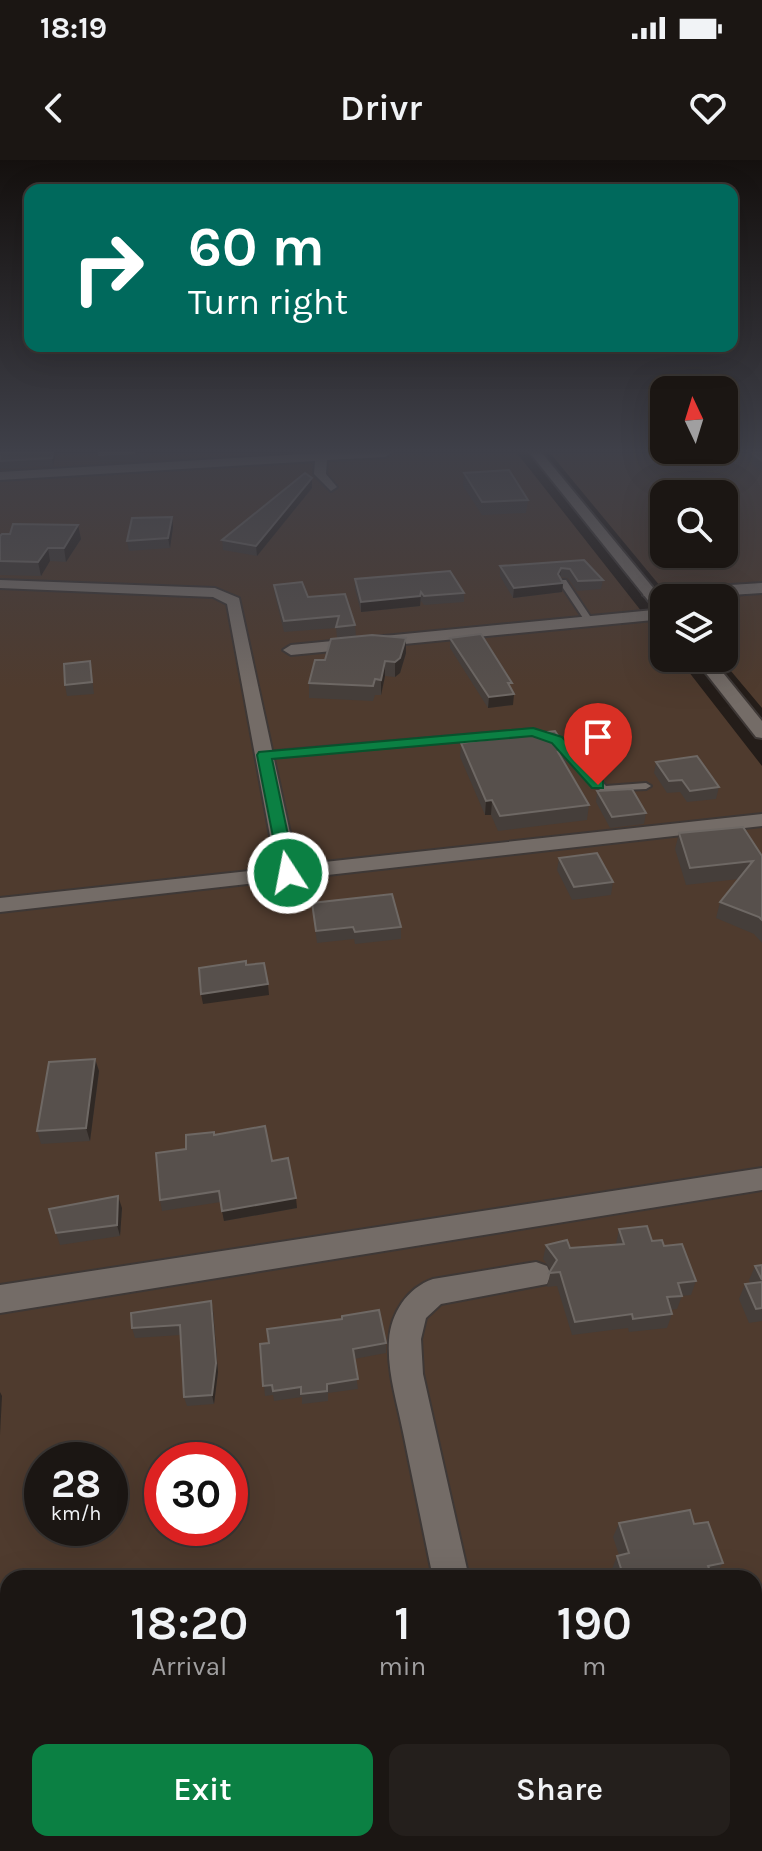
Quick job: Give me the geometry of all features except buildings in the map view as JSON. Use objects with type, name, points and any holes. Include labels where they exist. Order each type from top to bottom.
[{"type":"street","points":[[600,532],[650,594]]},
{"type":"street","points":[[0,584],[215,593],[234,601],[288,873]]},
{"type":"street","points":[[738,590],[762,588]]},
{"type":"street","points":[[291,650],[650,614]]},
{"type":"street","points":[[713,672],[762,733]]},
{"type":"street","points":[[0,905],[762,820]]},
{"type":"street","points":[[0,1299],[762,1179]]},
{"type":"street","points":[[449,1570],[407,1374],[405,1339],[412,1311],[433,1292],[536,1275]]},
{"type":"lane","points":[[563,582],[590,622]]},
{"type":"lane","points":[[264,755],[533,732],[557,740],[604,789],[646,786]]},
{"type":"shaded area","points":[[0,532],[579,532],[650,622],[650,672],[689,672],[762,766],[762,1570],[0,1570]]},
{"type":"shaded area","points":[[615,532],[650,532],[650,568],[738,568],[738,532],[762,532],[762,708],[732,672],[738,672],[738,584],[658,584]]},
{"type":"route","points":[[288,873],[264,755],[533,732],[557,740],[598,785]]}]
